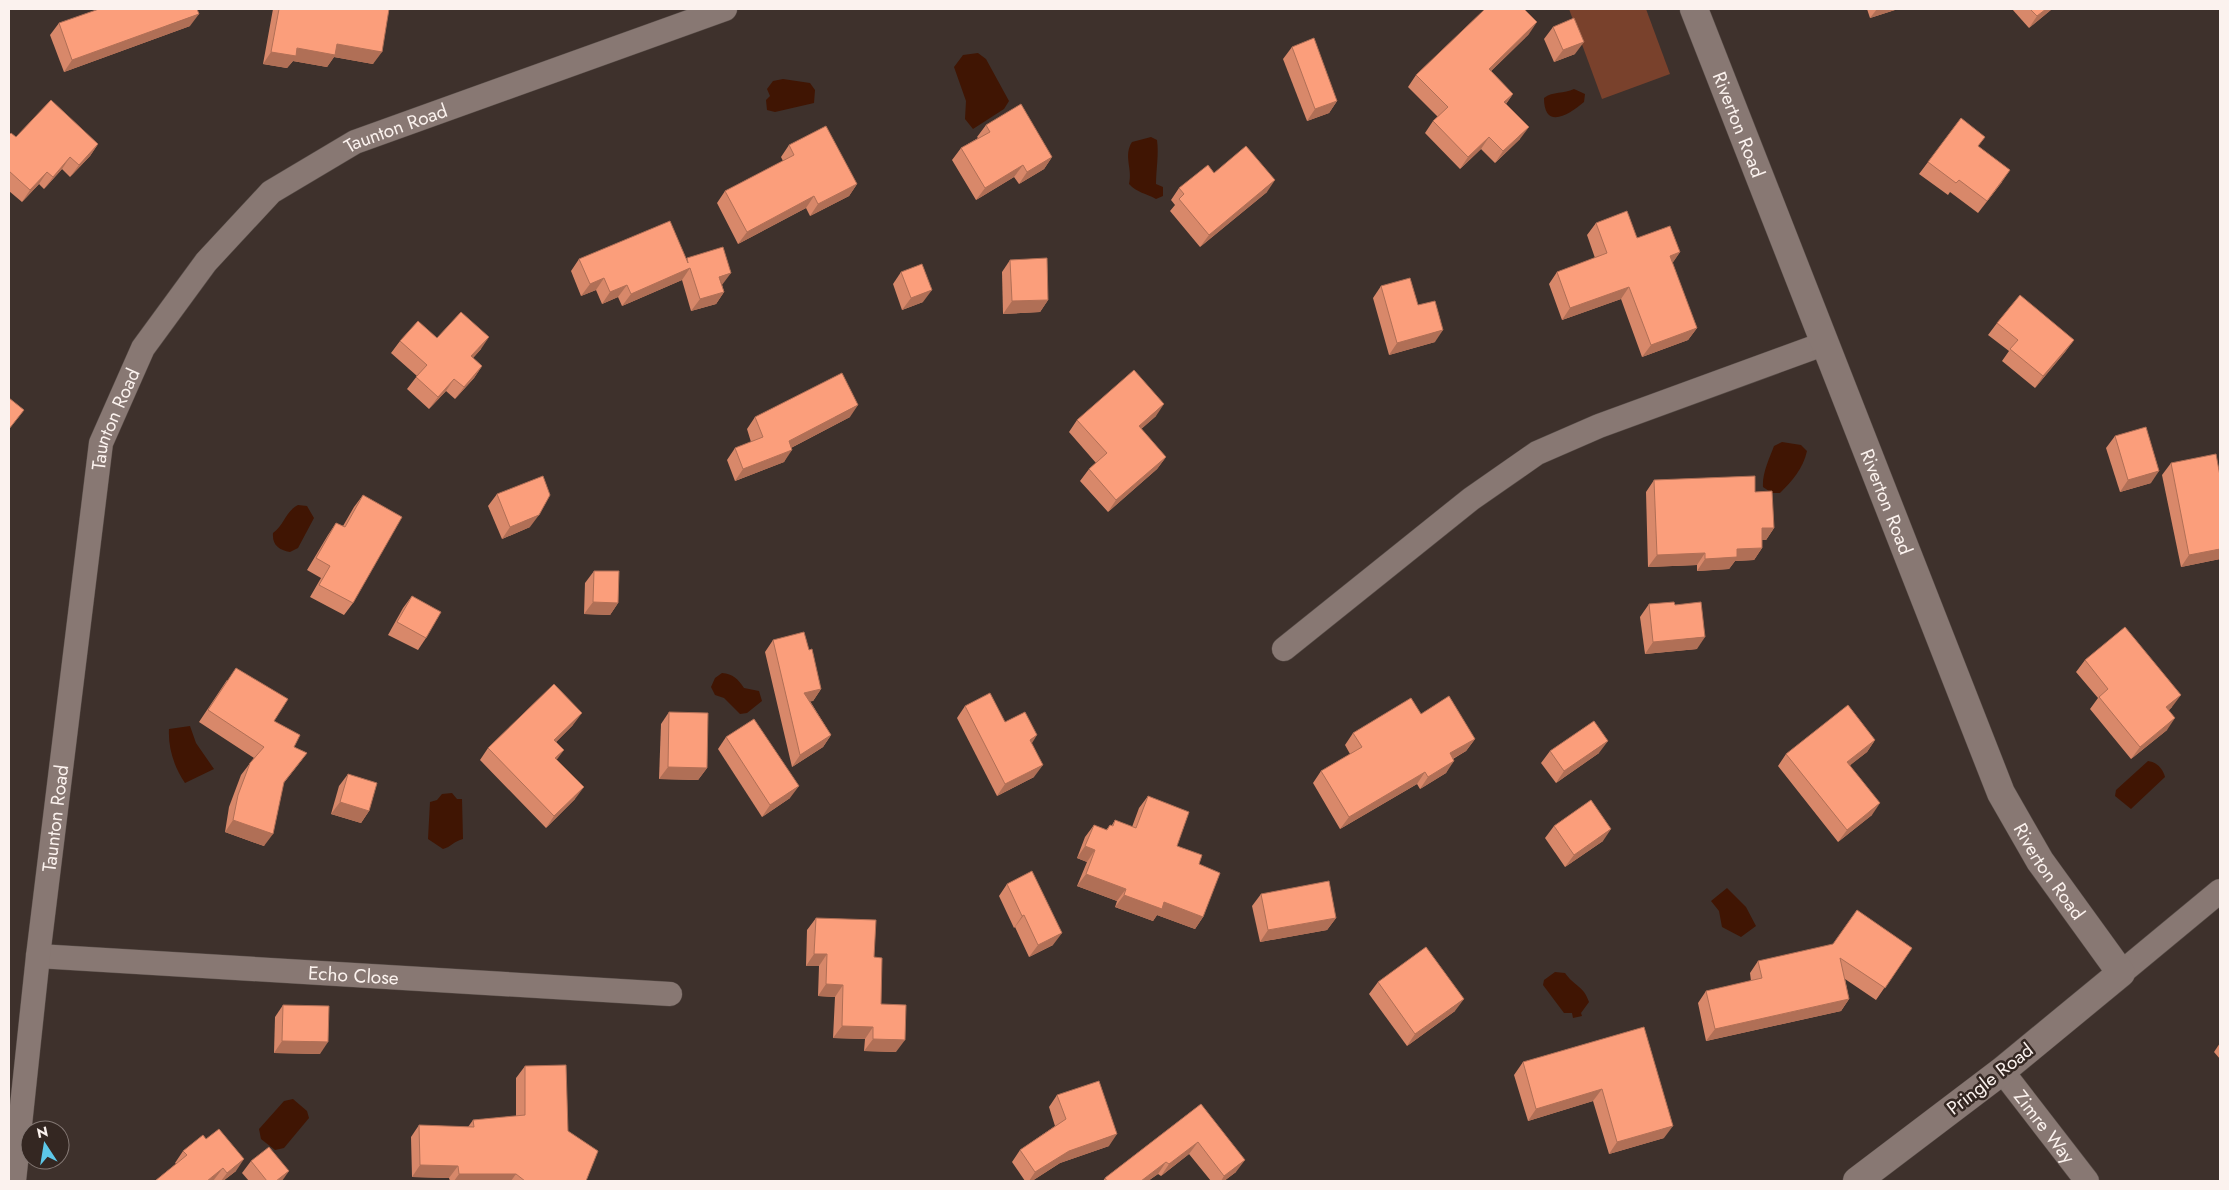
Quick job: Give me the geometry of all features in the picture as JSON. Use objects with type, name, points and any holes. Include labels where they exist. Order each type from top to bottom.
[{"type":"street","name":"Taunton Road","points":[[14,1181],[38,956],[101,443],[143,348],[206,262],[271,192],[355,142],[725,9]]},
{"type":"street","name":"Riverton Road","points":[[1694,9],[2001,793],[2040,861],[2121,974]]},
{"type":"street","points":[[1284,649],[1471,498],[1537,453],[1598,426],[1826,343]]},
{"type":"street","points":[[2121,974],[2220,892]]},
{"type":"street","name":"Echo Close","points":[[38,956],[670,994]]},
{"type":"street","name":"Pringle Road","points":[[1857,1181],[2002,1071],[2121,974]]},
{"type":"street","name":"Zimre Way","points":[[2002,1071],[2087,1181]]},
{"type":"shaded area","points":[[1569,9],[1646,9],[1670,74],[1602,99]]},
{"type":"shaded area","points":[[978,53],[986,59],[1009,101],[1004,109],[973,129],[965,119],[966,101],[954,67],[963,55]]},
{"type":"shaded area","points":[[783,79],[810,83],[815,90],[814,103],[775,112],[767,110],[766,100],[770,96],[767,89],[773,81]]},
{"type":"shaded area","points":[[1574,89],[1585,94],[1584,102],[1572,111],[1559,117],[1553,117],[1548,114],[1544,98],[1551,94]]},
{"type":"shaded area","points":[[1151,137],[1157,140],[1156,184],[1163,187],[1163,196],[1156,199],[1138,191],[1129,184],[1129,147],[1132,142]]},
{"type":"shaded area","points":[[1782,442],[1801,445],[1807,451],[1800,469],[1793,479],[1780,493],[1772,493],[1763,487],[1766,466],[1774,446]]},
{"type":"shaded area","points":[[298,505],[307,506],[314,518],[298,548],[290,552],[283,550],[275,544],[273,533]]},
{"type":"shaded area","points":[[722,673],[729,674],[735,678],[744,688],[759,691],[762,701],[747,713],[740,714],[724,698],[715,695],[711,687],[715,678]]},
{"type":"shaded area","points":[[190,726],[196,743],[214,769],[185,783],[172,757],[169,729]]},
{"type":"shaded area","points":[[2148,761],[2159,766],[2165,777],[2131,809],[2115,796],[2116,790]]},
{"type":"shaded area","points":[[452,793],[457,799],[462,799],[463,839],[443,849],[428,839],[430,802],[437,800],[442,794]]},
{"type":"shaded area","points":[[1727,888],[1746,907],[1756,926],[1741,937],[1722,927],[1719,911],[1711,901]]},
{"type":"shaded area","points":[[1555,972],[1565,973],[1582,989],[1587,997],[1589,1002],[1581,1013],[1582,1016],[1573,1018],[1572,1013],[1564,1013],[1543,985],[1544,980]]},
{"type":"shaded area","points":[[293,1099],[307,1111],[309,1118],[284,1148],[275,1150],[261,1139],[259,1129],[284,1101]]},
{"type":"building","points":[[99,9],[197,9],[199,14],[72,60],[59,23]]},
{"type":"building","points":[[279,9],[389,9],[382,52],[337,44],[335,55],[297,48],[296,56],[271,52]]},
{"type":"building","points":[[1485,9],[1524,9],[1537,22],[1489,69],[1513,94],[1504,102],[1529,127],[1503,151],[1489,137],[1468,157],[1433,121],[1448,107],[1416,75]]},
{"type":"building","points":[[2030,9],[2046,9],[2037,16]]},
{"type":"building","points":[[1574,18],[1584,42],[1563,50],[1553,27]]},
{"type":"building","points":[[1314,38],[1337,101],[1315,109],[1292,47]]},
{"type":"building","points":[[51,100],[98,144],[79,165],[70,157],[53,177],[47,172],[30,190],[9,171],[9,135],[11,133],[16,137]]},
{"type":"building","points":[[1021,104],[1052,157],[1027,172],[1023,165],[985,188],[961,148],[990,132],[986,125]]},
{"type":"building","points":[[1961,118],[1985,137],[1978,146],[2010,170],[1987,201],[1959,180],[1956,183],[1928,162]]},
{"type":"building","points":[[826,126],[857,184],[818,204],[814,196],[747,232],[725,191],[794,155],[789,145]]},
{"type":"building","points":[[1246,146],[1275,180],[1209,235],[1179,199],[1184,194],[1179,188],[1208,165],[1214,173]]},
{"type":"building","points":[[1627,211],[1637,238],[1670,226],[1680,252],[1670,256],[1697,328],[1651,345],[1629,287],[1570,308],[1557,272],[1607,253],[1596,223]]},
{"type":"building","points":[[670,221],[688,263],[687,258],[723,247],[731,273],[719,277],[724,292],[700,299],[690,268],[631,294],[627,285],[610,292],[604,278],[590,284],[579,259]]},
{"type":"building","points":[[1047,258],[1048,300],[1012,301],[1010,260]]},
{"type":"building","points":[[922,264],[932,290],[911,298],[901,272]]},
{"type":"building","points":[[1410,278],[1418,305],[1435,301],[1443,330],[1397,343],[1381,286]]},
{"type":"building","points":[[2020,295],[2074,340],[2043,376],[2010,349],[2018,340],[1997,323]]},
{"type":"building","points":[[461,312],[489,337],[471,356],[482,366],[464,387],[454,379],[438,397],[416,377],[427,365],[400,341],[418,321],[437,338]]},
{"type":"building","points":[[1134,370],[1164,404],[1139,426],[1166,457],[1116,500],[1089,469],[1107,453],[1077,420]]},
{"type":"building","points":[[842,373],[858,405],[789,441],[792,450],[743,469],[735,448],[763,437],[755,417]]},
{"type":"building","points":[[9,398],[24,410],[9,429]]},
{"type":"building","points":[[2146,427],[2159,471],[2128,480],[2115,436]]},
{"type":"building","points":[[2216,454],[2220,476],[2220,549],[2189,555],[2171,463]]},
{"type":"building","points":[[543,476],[550,495],[539,515],[510,527],[497,494]]},
{"type":"building","points":[[1755,476],[1755,492],[1772,491],[1774,528],[1762,528],[1762,548],[1737,549],[1737,557],[1705,559],[1705,553],[1657,555],[1654,480]]},
{"type":"building","points":[[363,495],[402,517],[353,603],[319,585],[330,566],[316,558],[336,523],[345,527]]},
{"type":"building","points":[[594,571],[619,571],[618,603],[593,602]]},
{"type":"building","points":[[412,596],[441,612],[426,638],[397,622]]},
{"type":"building","points":[[1674,602],[1675,605],[1701,602],[1705,637],[1653,642],[1649,604]]},
{"type":"building","points":[[2125,627],[2181,695],[2166,707],[2175,718],[2140,747],[2099,697],[2108,689],[2085,660]]},
{"type":"building","points":[[804,632],[809,650],[812,649],[821,689],[804,693],[831,735],[800,755],[773,640]]},
{"type":"building","points":[[236,668],[288,699],[274,721],[300,735],[294,747],[307,753],[284,782],[273,834],[233,820],[238,795],[250,763],[264,747],[208,710]]},
{"type":"building","points":[[554,684],[582,713],[554,740],[564,750],[555,758],[584,787],[554,816],[488,748]]},
{"type":"building","points":[[990,693],[1005,722],[1025,712],[1037,735],[1030,740],[1043,765],[1005,784],[965,706]]},
{"type":"building","points":[[1449,696],[1475,739],[1450,753],[1454,761],[1428,777],[1425,772],[1349,817],[1321,771],[1362,747],[1353,733],[1411,698],[1421,714]]},
{"type":"building","points":[[1848,705],[1875,740],[1847,762],[1880,803],[1847,830],[1786,754]]},
{"type":"building","points":[[669,712],[708,713],[707,768],[668,767]]},
{"type":"building","points":[[754,719],[799,786],[770,805],[726,737]]},
{"type":"building","points":[[1594,721],[1608,741],[1564,771],[1550,751]]},
{"type":"building","points":[[348,774],[377,783],[369,811],[340,802]]},
{"type":"building","points":[[1148,796],[1189,812],[1177,846],[1202,855],[1199,864],[1220,873],[1203,917],[1164,902],[1162,909],[1124,895],[1126,889],[1086,874],[1095,850],[1085,846],[1094,825],[1107,830],[1110,825],[1113,826],[1115,820],[1136,828]]},
{"type":"building","points":[[1591,800],[1611,829],[1574,855],[1554,826]]},
{"type":"building","points":[[1032,871],[1062,933],[1038,945],[1007,884]]},
{"type":"building","points":[[1329,881],[1336,918],[1268,930],[1261,894]]},
{"type":"building","points":[[1857,910],[1912,948],[1885,988],[1840,958],[1849,999],[1715,1029],[1706,991],[1762,978],[1758,961],[1833,944]]},
{"type":"building","points":[[816,918],[876,920],[874,957],[882,958],[881,1004],[906,1005],[905,1040],[873,1039],[873,1027],[842,1026],[843,985],[826,984],[827,954],[814,954]]},
{"type":"building","points":[[1426,947],[1464,999],[1415,1034],[1378,982]]},
{"type":"building","points":[[283,1005],[329,1006],[328,1042],[282,1041]]},
{"type":"building","points":[[1644,1027],[1673,1126],[1617,1142],[1602,1089],[1536,1109],[1523,1062]]},
{"type":"building","points":[[566,1065],[568,1131],[598,1151],[586,1181],[525,1181],[516,1174],[459,1174],[458,1166],[420,1165],[419,1125],[474,1127],[473,1120],[525,1115],[525,1066]]},
{"type":"building","points":[[1099,1081],[1117,1134],[1069,1151],[1035,1172],[1020,1150],[1066,1119],[1057,1095]]},
{"type":"building","points":[[1201,1104],[1245,1160],[1224,1176],[1198,1142],[1169,1164],[1166,1162],[1141,1181],[1107,1181],[1105,1178]]},
{"type":"building","points":[[219,1129],[244,1159],[227,1173],[223,1168],[207,1181],[155,1181],[187,1155],[183,1151],[203,1135],[206,1139]]},
{"type":"building","points":[[269,1147],[289,1171],[276,1181],[267,1181],[251,1161]]}]
